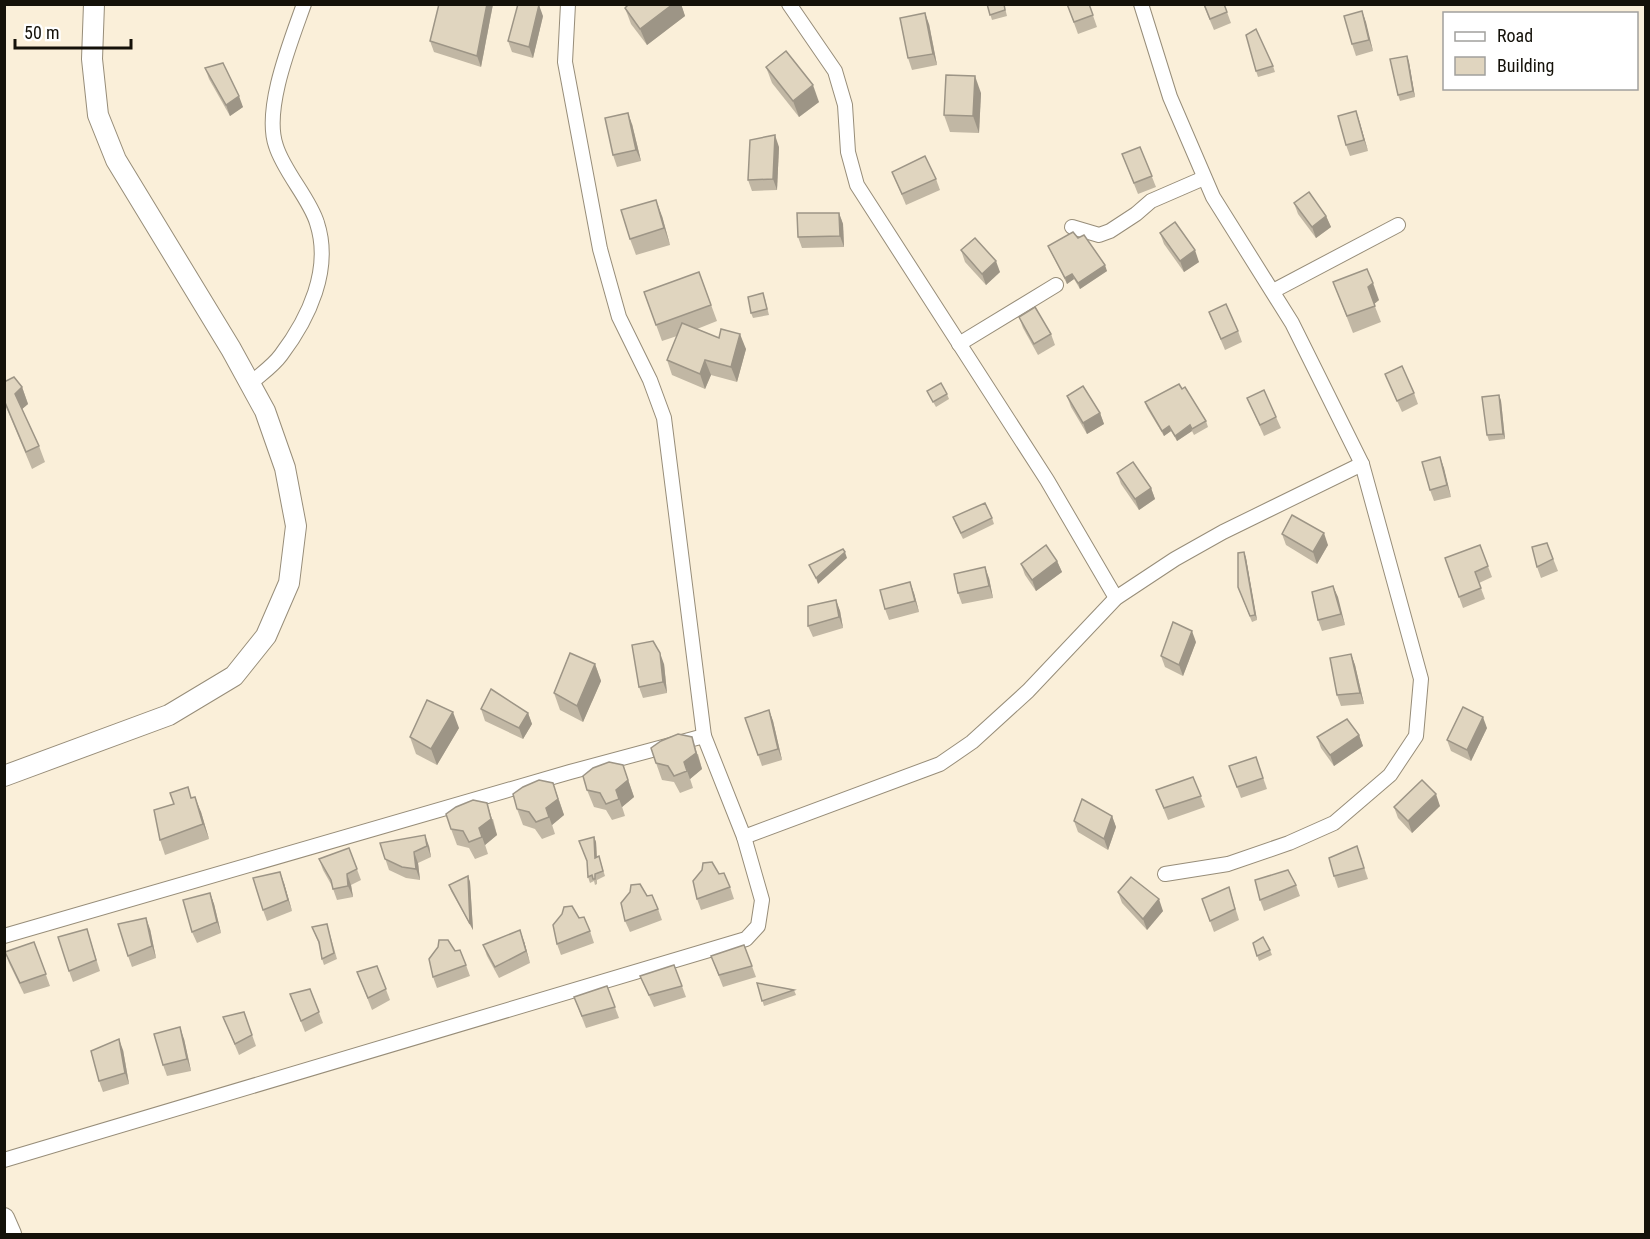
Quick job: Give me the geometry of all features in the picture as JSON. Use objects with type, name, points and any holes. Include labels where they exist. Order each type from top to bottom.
[{"type":"street","points":[[4,776],[169,715],[234,676],[266,636],[289,583],[296,526],[285,468],[265,411],[116,160],[98,115],[92,59],[94,4]]},
{"type":"street","points":[[251,384],[280,356],[300,325],[319,284],[323,253],[317,222],[275,146],[272,114],[280,77],[304,4]]},
{"type":"street","points":[[789,4],[835,71],[845,105],[848,152],[857,185],[1047,480],[1116,598]]},
{"type":"street","points":[[1141,4],[1170,97],[1213,197],[1292,323],[1362,464],[1421,679],[1416,735],[1390,775],[1334,823],[1289,843],[1228,864],[1165,874]]},
{"type":"street","points":[[4,1160],[746,939],[758,926],[762,900],[744,837],[704,736],[664,418],[650,380],[618,317],[600,249],[565,62],[569,5]]},
{"type":"street","points":[[1072,227],[1099,235],[1110,231],[1151,201],[1204,178]]},
{"type":"street","points":[[1273,291],[1398,225]]},
{"type":"street","points":[[959,344],[1056,285]]},
{"type":"street","points":[[744,837],[940,765],[972,742],[1028,691],[1116,598],[1175,559],[1223,532],[1362,464]]},
{"type":"street","points":[[4,936],[570,772],[704,736]]},
{"type":"street","points":[[4,1218],[11,1234]]},
{"type":"building","points":[[439,4],[487,4],[477,56],[430,41]]},
{"type":"building","points":[[518,4],[539,5],[529,47],[508,41]]},
{"type":"building","points":[[629,4],[673,4],[640,29],[625,8]]},
{"type":"building","points":[[987,4],[1004,4],[1005,10],[990,15]]},
{"type":"building","points":[[1067,4],[1089,4],[1093,15],[1074,22]]},
{"type":"building","points":[[1204,4],[1224,4],[1227,12],[1210,19]]},
{"type":"building","points":[[1362,11],[1369,40],[1352,44],[1344,16]]},
{"type":"building","points":[[925,13],[933,54],[908,58],[900,18]]},
{"type":"building","points":[[1256,29],[1273,66],[1256,71],[1246,35]]},
{"type":"building","points":[[786,51],[813,85],[793,101],[766,67]]},
{"type":"building","points":[[1407,56],[1413,91],[1398,95],[1390,59]]},
{"type":"building","points":[[223,63],[239,96],[226,105],[205,68]]},
{"type":"building","points":[[946,75],[975,76],[973,116],[944,115]]},
{"type":"building","points":[[1356,111],[1364,140],[1346,145],[1338,116]]},
{"type":"building","points":[[628,113],[636,150],[613,155],[605,118]]},
{"type":"building","points":[[775,135],[773,179],[748,180],[750,140]]},
{"type":"building","points":[[1140,147],[1152,176],[1134,183],[1122,154]]},
{"type":"building","points":[[925,156],[936,179],[902,194],[892,172]]},
{"type":"building","points":[[1309,192],[1326,216],[1312,227],[1294,203]]},
{"type":"building","points":[[656,200],[664,228],[630,239],[621,210]]},
{"type":"building","points":[[797,213],[839,213],[840,236],[798,237]]},
{"type":"building","points":[[1175,222],[1195,250],[1180,261],[1160,233]]},
{"type":"building","points":[[1073,232],[1078,238],[1084,235],[1105,265],[1078,283],[1072,274],[1065,278],[1048,246]]},
{"type":"building","points":[[975,238],[996,261],[982,274],[961,250]]},
{"type":"building","points":[[1367,269],[1373,283],[1368,287],[1375,306],[1347,316],[1333,282]]},
{"type":"building","points":[[699,272],[711,305],[656,325],[644,292]]},
{"type":"building","points":[[763,293],[767,309],[751,313],[748,297]]},
{"type":"building","points":[[1226,304],[1238,331],[1221,339],[1209,312]]},
{"type":"building","points":[[1035,307],[1051,334],[1034,344],[1019,317]]},
{"type":"building","points":[[682,323],[719,338],[721,329],[740,334],[731,367],[705,360],[700,374],[667,360]]},
{"type":"building","points":[[1402,366],[1414,393],[1397,401],[1385,374]]},
{"type":"building","points":[[14,377],[22,387],[15,394],[39,446],[26,452],[4,400],[4,382]]},
{"type":"building","points":[[941,383],[947,394],[933,402],[927,391]]},
{"type":"building","points":[[1179,384],[1182,389],[1185,387],[1206,421],[1192,429],[1190,425],[1175,436],[1169,426],[1162,431],[1145,402]]},
{"type":"building","points":[[1083,386],[1100,413],[1083,423],[1067,396]]},
{"type":"building","points":[[1264,390],[1276,417],[1260,425],[1247,398]]},
{"type":"building","points":[[1499,395],[1503,434],[1487,435],[1482,397]]},
{"type":"building","points":[[1440,457],[1447,485],[1430,490],[1422,462]]},
{"type":"building","points":[[1133,462],[1151,488],[1135,499],[1117,473]]},
{"type":"building","points":[[985,503],[992,518],[961,533],[953,517]]},
{"type":"building","points":[[1292,515],[1324,533],[1313,552],[1282,534]]},
{"type":"building","points":[[1547,543],[1553,559],[1537,567],[1532,547]]},
{"type":"building","points":[[1046,545],[1057,561],[1032,580],[1021,564]]},
{"type":"building","points":[[1480,545],[1488,566],[1475,572],[1481,588],[1459,597],[1445,558]]},
{"type":"building","points":[[843,549],[845,552],[816,578],[809,565]]},
{"type":"building","points":[[1244,552],[1255,615],[1250,616],[1238,587],[1238,553]]},
{"type":"building","points":[[985,567],[989,586],[958,593],[954,574]]},
{"type":"building","points":[[910,582],[915,601],[885,609],[880,590]]},
{"type":"building","points":[[1333,586],[1341,614],[1318,620],[1312,592]]},
{"type":"building","points":[[836,600],[839,617],[808,626],[808,606]]},
{"type":"building","points":[[1173,622],[1192,631],[1179,665],[1161,656]]},
{"type":"building","points":[[653,641],[660,653],[663,682],[639,687],[632,645]]},
{"type":"building","points":[[570,653],[595,664],[577,706],[554,693]]},
{"type":"building","points":[[1351,654],[1360,693],[1337,695],[1330,658]]},
{"type":"building","points":[[491,689],[528,713],[519,728],[481,709]]},
{"type":"building","points":[[427,700],[453,712],[431,749],[410,737]]},
{"type":"building","points":[[1463,707],[1483,717],[1467,750],[1447,740]]},
{"type":"building","points":[[769,710],[778,749],[758,755],[745,718]]},
{"type":"building","points":[[1347,719],[1359,735],[1330,755],[1317,737]]},
{"type":"building","points":[[678,734],[692,737],[696,753],[684,762],[687,771],[674,776],[668,766],[656,763],[651,748]]},
{"type":"building","points":[[1256,757],[1263,778],[1237,787],[1229,766]]},
{"type":"building","points":[[609,762],[623,765],[628,780],[616,790],[619,799],[606,804],[600,793],[587,790],[583,776],[593,768]]},
{"type":"building","points":[[1193,777],[1201,796],[1164,808],[1156,790]]},
{"type":"building","points":[[539,780],[553,783],[558,799],[546,808],[549,817],[536,822],[529,812],[517,809],[513,794]]},
{"type":"building","points":[[1422,780],[1436,794],[1408,821],[1394,807]]},
{"type":"building","points":[[188,787],[191,798],[195,797],[203,824],[160,840],[154,810],[174,804],[170,793]]},
{"type":"building","points":[[1082,799],[1112,816],[1104,839],[1074,821]]},
{"type":"building","points":[[473,800],[487,803],[491,819],[479,828],[482,837],[469,842],[463,831],[451,829],[446,814]]},
{"type":"building","points":[[425,835],[427,846],[414,852],[416,869],[402,867],[385,859],[380,843]]},
{"type":"building","points":[[594,837],[595,858],[599,856],[603,871],[595,874],[595,879],[593,879],[592,875],[588,877],[587,861],[579,841]]},
{"type":"building","points":[[1357,846],[1364,868],[1334,876],[1329,858]]},
{"type":"building","points":[[349,848],[357,869],[347,874],[348,886],[333,889],[331,880],[319,859]]},
{"type":"building","points":[[712,862],[719,874],[724,873],[730,887],[697,899],[693,881],[702,870],[703,863]]},
{"type":"building","points":[[1288,870],[1296,885],[1260,900],[1255,880]]},
{"type":"building","points":[[280,872],[288,900],[263,910],[253,878]]},
{"type":"building","points":[[468,876],[470,924],[449,885]]},
{"type":"building","points":[[1131,877],[1159,899],[1143,919],[1118,892]]},
{"type":"building","points":[[640,884],[647,896],[652,895],[658,909],[625,921],[621,903],[630,892],[631,885]]},
{"type":"building","points":[[1229,887],[1235,909],[1210,921],[1202,899]]},
{"type":"building","points":[[210,893],[217,922],[192,932],[183,900]]},
{"type":"building","points":[[572,906],[579,918],[584,917],[590,931],[557,944],[553,925],[562,914],[564,907]]},
{"type":"building","points":[[146,918],[152,946],[128,956],[118,924]]},
{"type":"building","points":[[327,924],[334,953],[322,959],[319,942],[312,927]]},
{"type":"building","points":[[87,929],[96,960],[69,971],[58,937]]},
{"type":"building","points":[[520,930],[526,951],[495,967],[483,945]]},
{"type":"building","points":[[1263,937],[1270,950],[1257,956],[1253,943]]},
{"type":"building","points":[[439,940],[448,940],[455,951],[460,950],[466,965],[433,977],[429,959],[438,947]]},
{"type":"building","points":[[34,942],[46,974],[20,983],[5,952]]},
{"type":"building","points":[[744,945],[752,966],[719,975],[711,956]]},
{"type":"building","points":[[674,965],[682,986],[649,995],[640,976]]},
{"type":"building","points":[[377,966],[386,989],[368,998],[357,972]]},
{"type":"building","points":[[757,983],[794,990],[762,1001]]},
{"type":"building","points":[[607,986],[615,1007],[582,1016],[574,997]]},
{"type":"building","points":[[310,989],[319,1012],[301,1021],[290,994]]},
{"type":"building","points":[[244,1012],[252,1035],[235,1044],[223,1017]]},
{"type":"building","points":[[180,1027],[187,1059],[163,1065],[154,1034]]},
{"type":"building","points":[[119,1039],[125,1073],[99,1081],[91,1051]]}]
